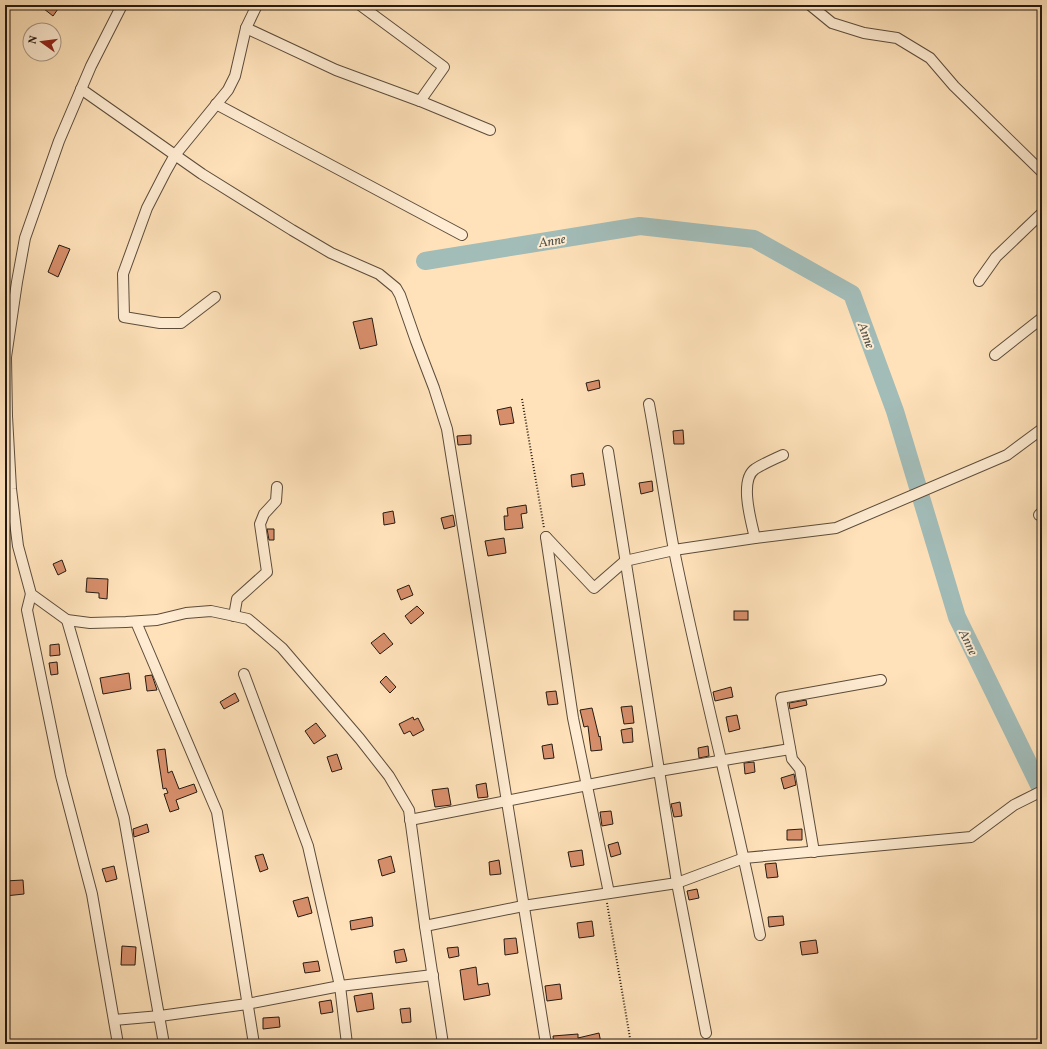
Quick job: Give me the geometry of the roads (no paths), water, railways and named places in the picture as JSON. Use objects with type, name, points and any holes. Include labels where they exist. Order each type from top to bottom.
[{"type":"street","points":[[118,1044],[92,894],[61,776],[27,610],[32,594],[18,539],[11,489],[6,416],[6,357],[25,238],[60,141],[81,89],[122,5]]},
{"type":"street","points":[[215,297],[181,323],[160,323],[124,317],[123,274],[148,208],[175,155],[228,90],[235,76],[246,28],[257,5]]},
{"type":"street","points":[[360,5],[444,67],[420,101]]},
{"type":"street","points":[[810,5],[832,23],[864,33],[897,38],[930,58],[954,86],[1042,172]]},
{"type":"street","points":[[246,28],[336,70],[420,101],[490,130]]},
{"type":"street","points":[[81,89],[175,155],[292,230],[336,256],[379,274],[396,288],[400,295],[434,388],[447,429],[546,1044]]},
{"type":"street","points":[[216,104],[462,235]]},
{"type":"street","points":[[979,281],[996,257],[1042,213]]},
{"type":"street","points":[[995,356],[1042,318]]},
{"type":"street","points":[[649,404],[674,550],[760,935]]},
{"type":"street","points":[[607,893],[573,718],[546,537],[594,588],[626,561],[674,550],[836,528],[1008,455],[1042,429]]},
{"type":"street","points":[[608,451],[677,883],[706,1033]]},
{"type":"street","points":[[755,538],[748,505],[748,477],[754,469],[783,454]]},
{"type":"street","points":[[234,616],[237,599],[267,572],[260,524],[264,514],[276,501],[277,487]]},
{"type":"street","points":[[32,594],[67,620],[90,623],[157,620],[186,612],[211,611],[248,619],[282,648],[307,676],[389,776],[409,810],[425,926],[444,1044]]},
{"type":"street","points":[[67,620],[124,818],[164,1044]]},
{"type":"street","points":[[136,622],[216,812],[254,1044]]},
{"type":"street","points":[[244,674],[308,846],[340,986],[347,1044]]},
{"type":"street","points":[[814,852],[800,769],[792,759],[781,698],[881,680]]},
{"type":"street","points":[[410,820],[659,771],[790,749]]},
{"type":"street","points":[[425,926],[523,906],[677,883],[744,858],[972,837],[1014,805],[1042,792]]},
{"type":"street","points":[[114,1020],[160,1016],[247,1004],[340,986],[433,975]]},
{"type":"waterway","name":"Anne","points":[[425,261],[640,226],[754,239],[852,294],[895,411],[957,617],[1042,791]]}]
